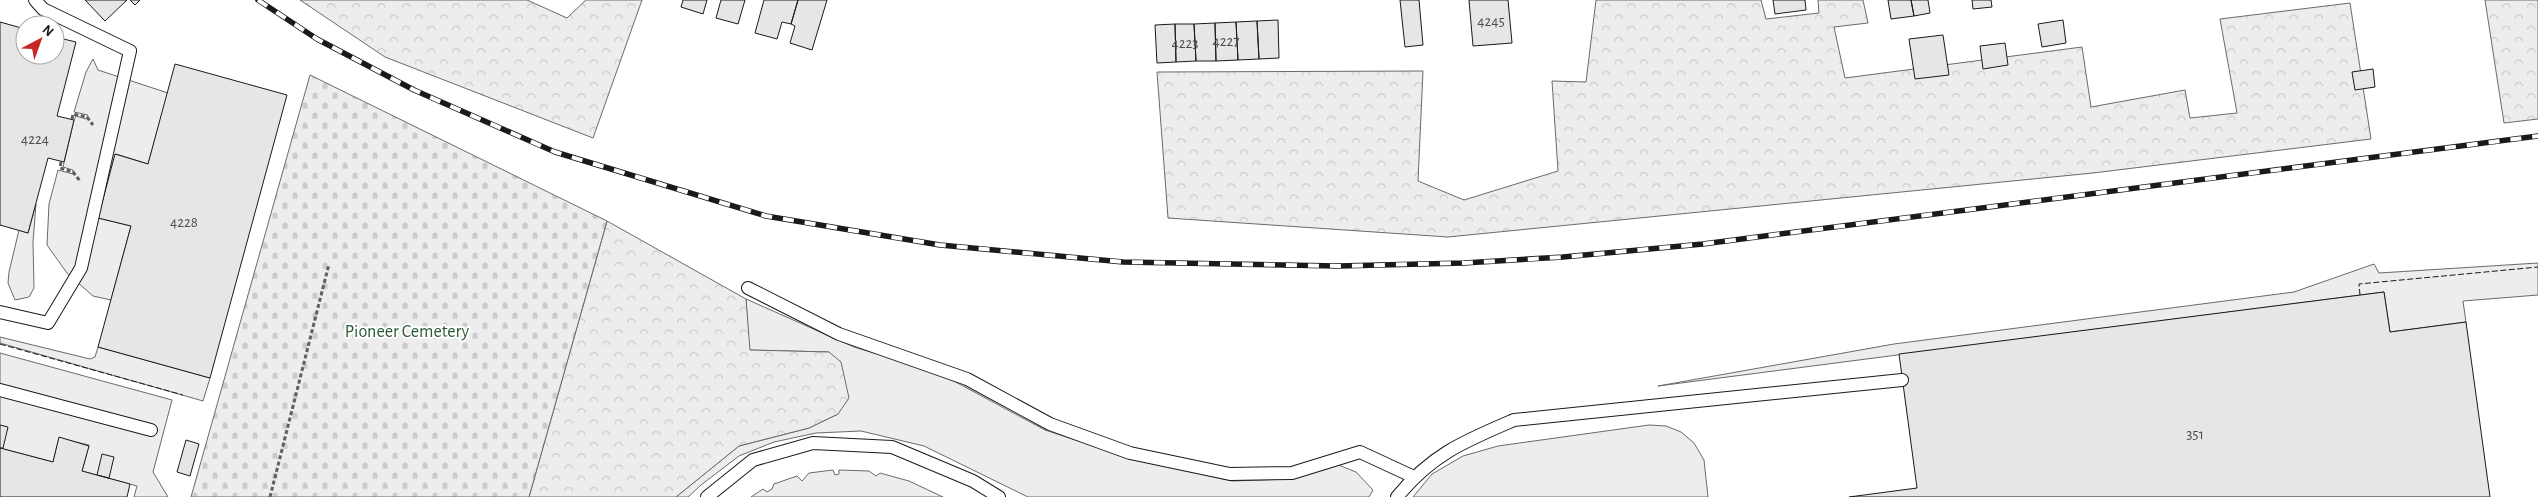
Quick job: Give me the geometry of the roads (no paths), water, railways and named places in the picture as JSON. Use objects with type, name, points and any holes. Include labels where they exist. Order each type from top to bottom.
[{"type":"lane","points":[[0,312],[48,323],[81,268],[130,52],[43,9],[35,0]]},
{"type":"lane","points":[[748,288],[839,334],[967,379],[1050,424],[1130,453],[1239,474],[1292,473],[1360,452],[1414,476]]},
{"type":"lane","points":[[1397,497],[1414,476],[1456,445],[1514,420],[1902,380]]},
{"type":"lane","points":[[0,390],[151,430]]},
{"type":"lane","points":[[707,497],[753,460],[813,443],[892,447],[973,481],[999,497]]},
{"type":"railway","points":[[258,0],[317,39],[414,90],[555,152],[766,216],[940,245],[1123,262],[1338,266],[1464,263],[1563,257],[1703,244],[2538,136]]},
{"type":"park label","name":"Pioneer Cemetery","points":[[407,331]]}]
